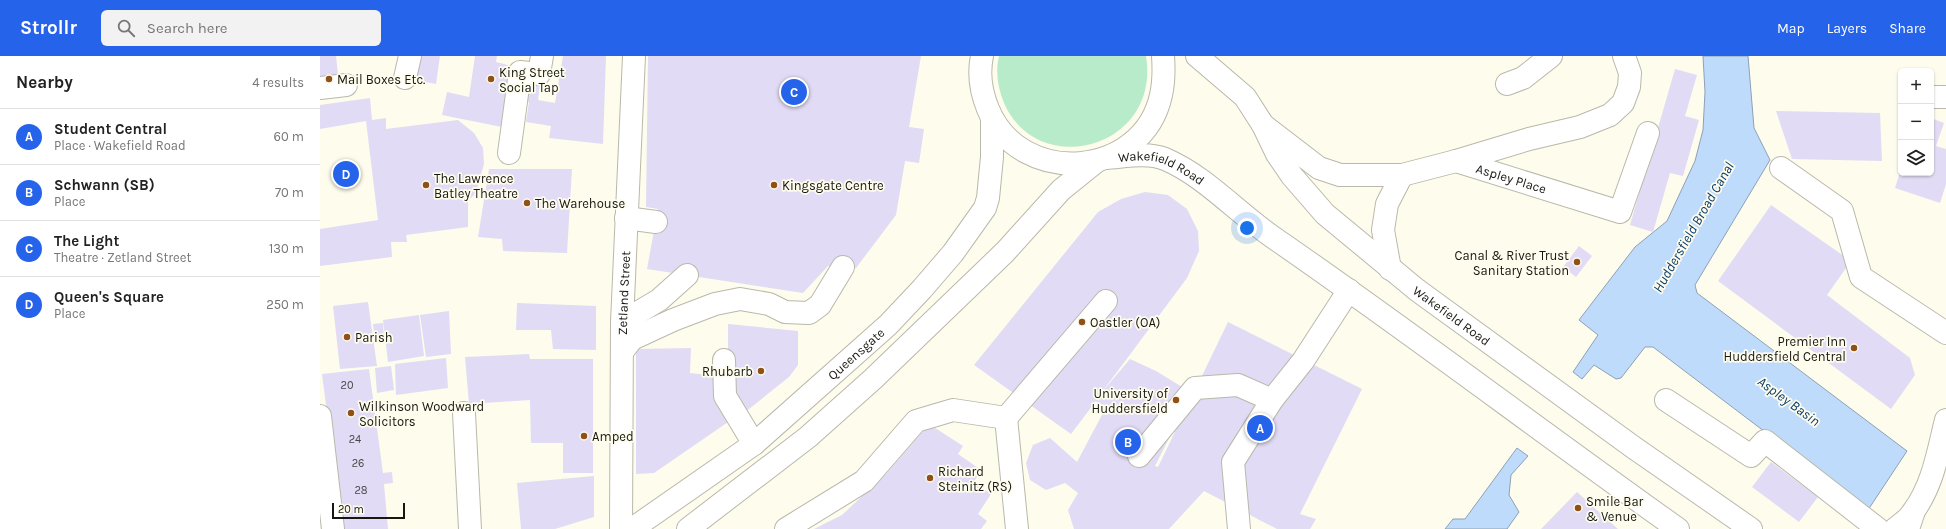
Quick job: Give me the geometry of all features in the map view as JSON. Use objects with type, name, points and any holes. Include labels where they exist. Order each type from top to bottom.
[{"type":"main road","points":[[405,78],[410,56]]},
{"type":"main road","points":[[509,152],[520,72],[538,74],[542,56]]},
{"type":"main road","points":[[982,56],[979,68],[982,94],[992,118],[1004,135],[1019,148],[1035,157],[1056,163],[1077,165],[1101,160]]},
{"type":"main road","points":[[688,529],[808,437],[894,359],[1005,252],[1060,190],[1101,160],[1125,148],[1141,134],[1152,119],[1161,97],[1165,76],[1163,56]]},
{"type":"main road","name":"Wakefield Road","points":[[1197,56],[1245,97],[1263,125],[1277,154],[1292,176],[1320,208],[1390,269],[1633,447],[1751,529]]},
{"type":"main road","points":[[1219,56],[1245,97]]},
{"type":"main road","points":[[1507,84],[1523,78],[1551,56]]},
{"type":"main road","points":[[1263,125],[1319,168],[1340,175],[1402,175],[1456,161],[1529,139],[1580,127],[1610,115],[1623,103],[1629,87],[1630,73],[1624,56]]},
{"type":"main road","name":"Zetland Street","points":[[621,529],[622,322],[634,57]]},
{"type":"main road","points":[[320,88],[346,85]]},
{"type":"main road","points":[[1934,97],[1946,97]]},
{"type":"main road","name":"Queensgate","points":[[632,529],[754,444],[888,325],[953,253],[985,208],[988,198],[992,157],[992,118]]},
{"type":"main road","name":"Aspley Place","points":[[1456,161],[1620,212],[1648,133]]},
{"type":"main road","name":"Wakefield Road","points":[[1101,160],[1137,156],[1160,157],[1189,171],[1265,232],[1349,290],[1591,468],[1665,525]]},
{"type":"main road","points":[[1781,168],[1842,211],[1861,278],[1946,333]]},
{"type":"main road","points":[[1390,269],[1383,230],[1387,204],[1402,175]]},
{"type":"main road","points":[[626,218],[656,222]]},
{"type":"main road","points":[[622,352],[632,339],[673,320],[715,304],[740,299],[768,304],[785,312],[809,314],[820,305],[842,267]]},
{"type":"main road","points":[[622,322],[659,300],[687,275]]},
{"type":"main road","points":[[1239,529],[1233,462],[1260,435],[1272,400],[1303,361],[1349,290]]},
{"type":"main road","points":[[1017,529],[1006,418],[1106,300]]},
{"type":"main road","points":[[724,360],[725,396],[754,444]]},
{"type":"main road","points":[[1139,456],[1195,388],[1238,385],[1272,400]]},
{"type":"main road","points":[[1666,400],[1751,456],[1765,441],[1878,529]]},
{"type":"main road","points":[[786,529],[864,481],[916,421],[953,410],[1006,418]]},
{"type":"main road","points":[[464,413],[470,529]]},
{"type":"main road","points":[[320,416],[333,529]]},
{"type":"main road","points":[[1895,529],[1910,521],[1932,475],[1946,420]]},
{"type":"green space","points":[[999,56],[1146,56],[1146,88],[1135,113],[1117,132],[1093,143],[1068,147],[1043,142],[1020,127],[1004,103],[998,80],[997,68]]},
{"type":"water","points":[[1703,56],[1748,56],[1754,128],[1770,160],[1695,285],[1697,293],[1907,451],[1868,510],[1653,347],[1645,347],[1621,378],[1616,379],[1594,365],[1582,379],[1573,372],[1598,335],[1579,320],[1635,247],[1667,221],[1695,161],[1703,130],[1705,92]]},
{"type":"water","points":[[1517,448],[1528,456],[1511,475],[1509,495],[1519,512],[1507,529],[1445,529],[1453,519],[1465,519]]},
{"type":"building","points":[[320,56],[336,56],[339,84],[320,86]]},
{"type":"building","points":[[413,56],[440,56],[436,84],[409,79]]},
{"type":"building","name":"King Street Social Tap","points":[[475,56],[497,56],[496,62],[512,66],[502,127],[442,115],[447,92],[469,97]]},
{"type":"building","points":[[563,56],[606,56],[603,144],[549,138],[551,126],[526,122],[529,102],[524,101],[526,84],[540,86],[538,100],[555,103]]},
{"type":"building","name":"Kingsgate Centre","points":[[648,56],[921,56],[909,127],[924,129],[919,163],[905,161],[896,215],[856,268],[828,266],[803,293],[647,269],[658,209],[646,207]]},
{"type":"building","points":[[1675,69],[1697,75],[1685,116],[1699,120],[1683,176],[1670,173],[1653,232],[1630,225]]},
{"type":"building","name":"The Lawrence Batley Theatre","points":[[370,98],[372,120],[386,118],[386,129],[458,120],[474,133],[483,148],[484,164],[476,193],[468,201],[468,227],[406,235],[407,242],[391,242],[392,257],[320,266],[320,229],[378,220],[366,121],[320,129],[320,105]]},
{"type":"building","points":[[1776,111],[1880,113],[1882,161],[1792,159]]},
{"type":"building","points":[[1934,119],[1944,123],[1936,146],[1946,149],[1946,184],[1940,203],[1895,188],[1899,176],[1934,176]]},
{"type":"building","name":"The Warehouse","points":[[489,169],[572,169],[567,253],[503,251],[502,239],[478,237]]},
{"type":"building","points":[[1145,192],[1168,195],[1187,209],[1198,231],[1199,251],[1187,278],[1102,392],[1130,359],[1156,371],[1192,393],[1155,466],[1158,467],[1228,322],[1362,389],[1300,514],[1316,519],[1310,529],[1277,529],[1204,491],[1169,529],[1074,529],[1068,510],[1078,493],[1065,483],[1046,490],[1030,480],[1026,463],[1033,445],[1050,438],[1077,462],[1103,413],[1096,401],[1071,434],[974,365],[1098,212],[1121,199]]},
{"type":"building","points":[[1771,205],[1851,261],[1827,295],[1910,358],[1915,375],[1891,409],[1718,281]]},
{"type":"building","name":"Canal & River Trust Sanitary Station","points":[[1579,246],[1592,256],[1576,277],[1563,267]]},
{"type":"building","points":[[368,302],[377,366],[340,369],[333,306]]},
{"type":"building","points":[[517,303],[596,306],[596,350],[553,349],[551,330],[516,330]]},
{"type":"building","points":[[449,311],[451,354],[426,357],[420,315]]},
{"type":"building","points":[[419,315],[424,356],[388,362],[383,320]]},
{"type":"building","points":[[383,323],[384,339],[375,341],[373,324]]},
{"type":"building","name":"Rhubarb","points":[[728,324],[798,331],[798,365],[789,377],[744,413],[728,377]]},
{"type":"building","points":[[691,348],[690,373],[718,376],[731,420],[654,473],[636,474],[636,349]]},
{"type":"building","points":[[529,354],[530,359],[593,359],[593,473],[563,473],[563,443],[531,443],[530,400],[469,404],[465,357]]},
{"type":"building","points":[[446,358],[448,388],[396,395],[395,364]]},
{"type":"building","points":[[391,366],[394,390],[377,393],[375,368]]},
{"type":"building","points":[[369,369],[383,473],[392,472],[393,483],[384,484],[388,529],[342,529],[322,374]]},
{"type":"building","name":"Richard Steinitz (RS)","points":[[929,424],[963,446],[958,454],[981,470],[974,482],[991,494],[978,514],[987,521],[981,529],[814,529],[842,515],[887,473]]},
{"type":"building","points":[[1771,462],[1818,497],[1799,522],[1752,487]]},
{"type":"building","points":[[594,476],[594,517],[555,529],[521,529],[517,483]]},
{"type":"building","name":"Smile Bar & Venue","points":[[1577,492],[1618,529],[1541,529]]},
{"type":"place","name":"Mail Boxes Etc.","points":[[329,79]]},
{"type":"place","name":"King Street Social Tap","points":[[491,79]]},
{"type":"place","name":"The Light","points":[[794,92]]},
{"type":"place","name":"Queen's Square","points":[[346,174]]},
{"type":"place","name":"The Lawrence Batley Theatre","points":[[426,185]]},
{"type":"place","name":"Kingsgate Centre","points":[[774,185]]},
{"type":"place","name":"The Warehouse","points":[[527,203]]},
{"type":"place","name":"Canal & River Trust Sanitary Station","points":[[1577,262]]},
{"type":"place","name":"Oastler (OA)","points":[[1082,322]]},
{"type":"place","name":"Parish","points":[[347,337]]},
{"type":"place","name":"Premier Inn Huddersfield Central","points":[[1854,348]]},
{"type":"place","name":"Rhubarb","points":[[761,371]]},
{"type":"place","name":"University of Huddersfield","points":[[1176,400]]},
{"type":"place","name":"Wilkinson Woodward Solicitors","points":[[351,413]]},
{"type":"place","name":"Student Central","points":[[1260,428]]},
{"type":"place","name":"Amped","points":[[584,436]]},
{"type":"place","name":"Schwann (SB)","points":[[1128,442]]},
{"type":"place","name":"Richard Steinitz (RS)","points":[[930,478]]},
{"type":"place","name":"Smile Bar & Venue","points":[[1578,508]]},
{"type":"water label","name":"Huddersfield Broad Canal","points":[[1693,227]]},
{"type":"water label","name":"Aspley Basin","points":[[1789,401]]}]
